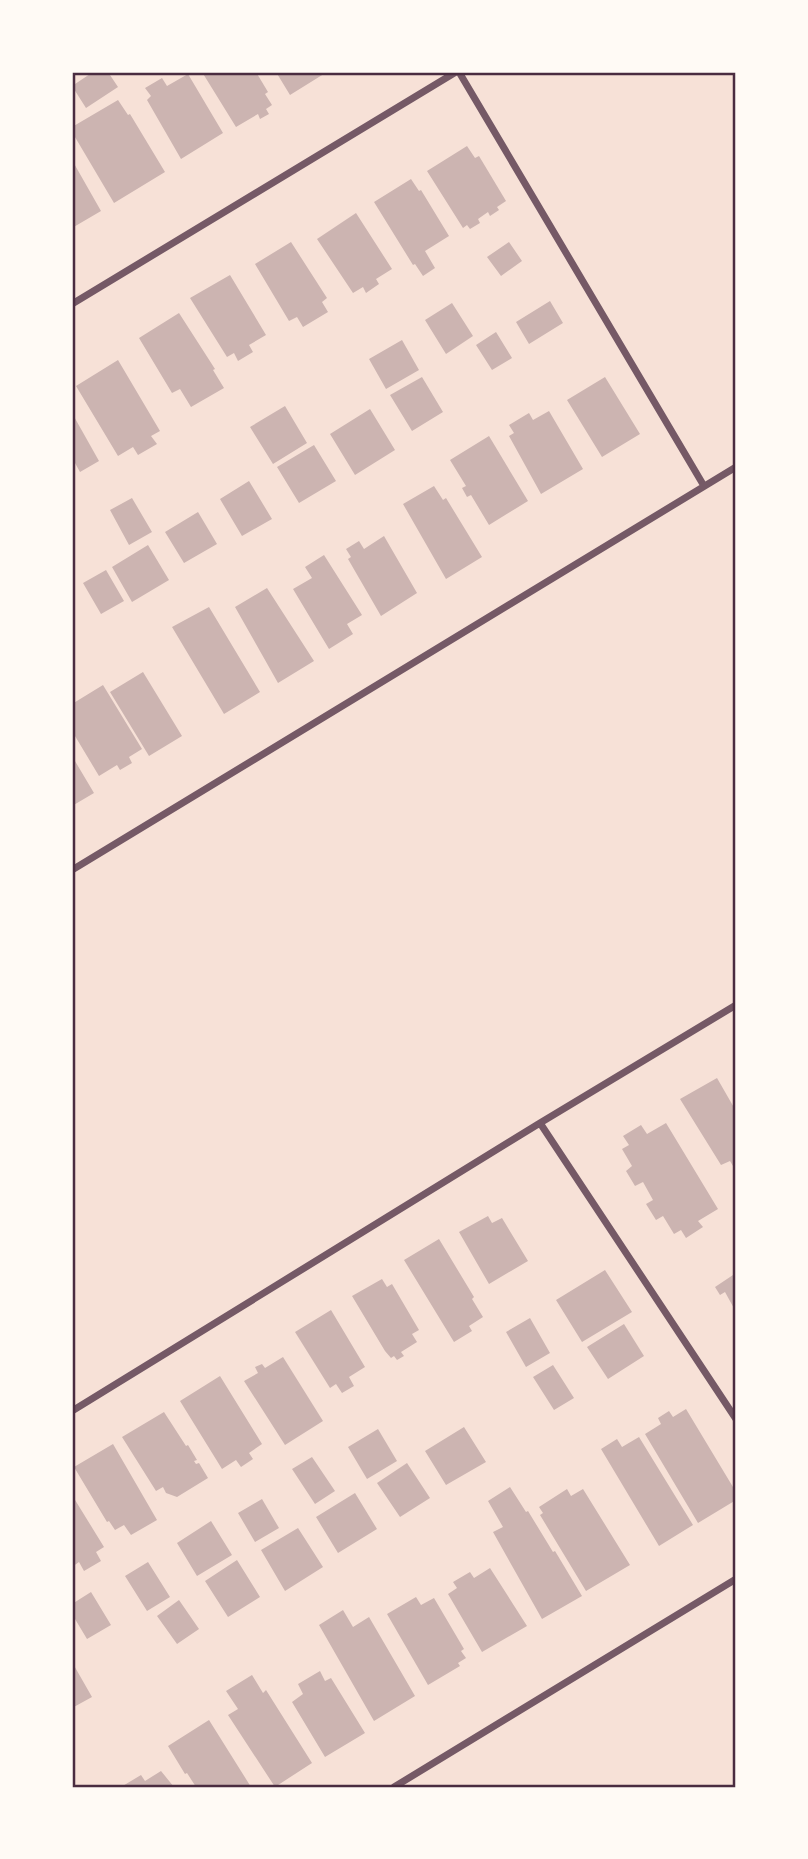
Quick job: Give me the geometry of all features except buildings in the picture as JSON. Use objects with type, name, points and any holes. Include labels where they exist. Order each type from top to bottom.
[{"type":"street","points":[[72,304],[458,72],[704,486]]},
{"type":"street","points":[[72,870],[736,467]]},
{"type":"street","points":[[72,1411],[736,1005]]},
{"type":"street","points":[[540,1123],[736,1419]]},
{"type":"street","points":[[394,1787],[736,1578]]}]
